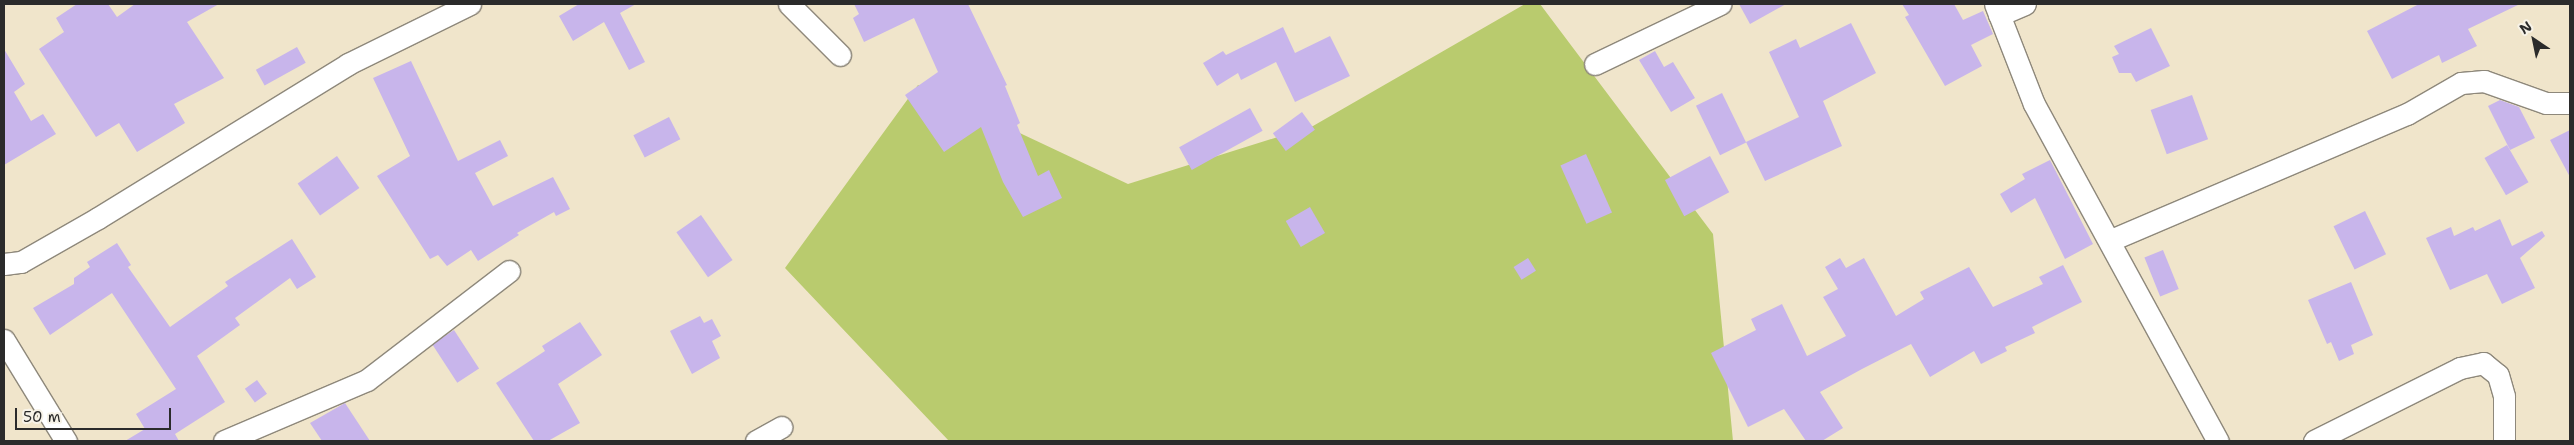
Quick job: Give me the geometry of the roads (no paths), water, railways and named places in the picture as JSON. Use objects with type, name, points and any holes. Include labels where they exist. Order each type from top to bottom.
[{"type":"street","points":[[4,264],[21,262],[98,218],[348,64],[470,4]]},
{"type":"street","points":[[789,4],[840,55]]},
{"type":"street","points":[[1595,64],[1720,4]]},
{"type":"street","points":[[2026,4],[1997,9],[2034,104],[2072,176],[2111,240],[2218,441]]},
{"type":"street","points":[[2111,240],[2407,114],[2461,83],[2484,82],[2546,103],[2570,103]]},
{"type":"street","points":[[224,441],[367,380],[510,271]]},
{"type":"street","points":[[4,340],[66,441]]},
{"type":"street","points":[[2314,441],[2460,368],[2483,363],[2498,375],[2504,396],[2504,441]]},
{"type":"street","points":[[756,441],[780,427]]}]
